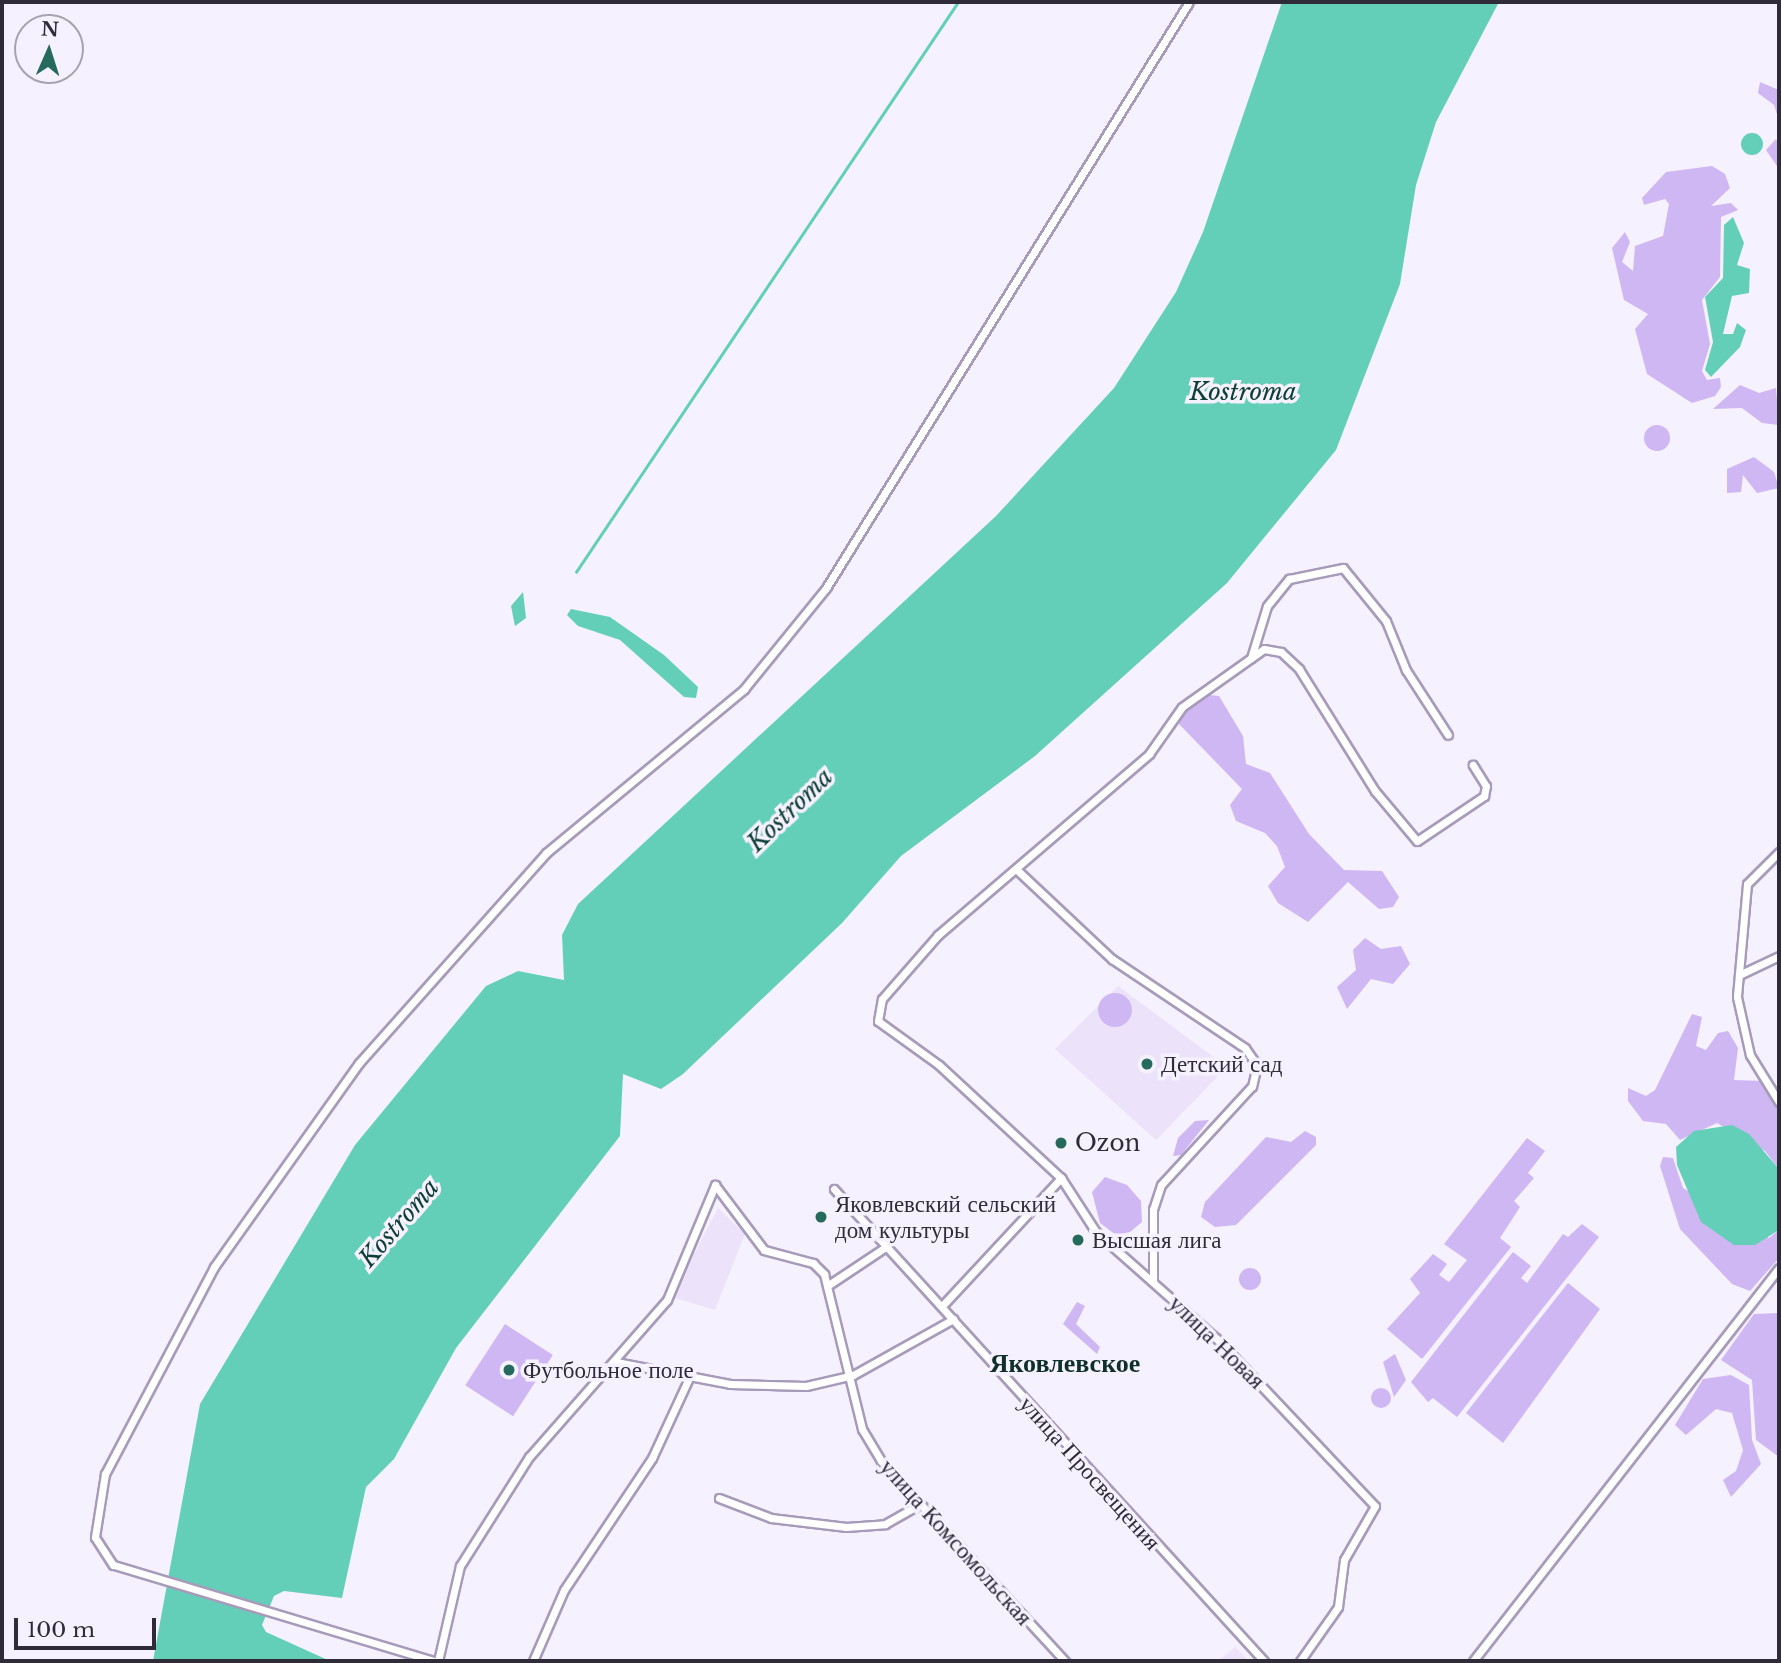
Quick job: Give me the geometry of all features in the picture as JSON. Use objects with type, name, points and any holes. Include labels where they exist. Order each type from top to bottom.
[{"type":"street","points":[[953,1319],[853,1375],[775,1389],[689,1378],[616,1362],[529,1457],[460,1566],[436,1661],[163,1585],[102,1555],[95,1537],[105,1474],[174,1335],[228,1245],[359,1063],[453,953],[546,853],[744,689],[826,588],[1189,2]]},
{"type":"street","points":[[1250,659],[1267,606],[1289,579],[1343,568],[1386,621],[1406,670],[1448,735]]},
{"type":"street","points":[[1153,1281],[1153,1209],[1161,1185],[1252,1086],[1257,1065],[1245,1048],[1112,959],[1016,869],[1149,754],[1182,707],[1250,659],[1272,648],[1299,669],[1375,791],[1417,841],[1484,796],[1486,786],[1473,765]]},
{"type":"street","points":[[1779,852],[1747,884],[1739,975],[1744,1040],[1779,1102]]},
{"type":"street","name":"улица Новая","points":[[1016,869],[938,935],[888,991],[876,1015],[1061,1178],[1096,1232],[1216,1338],[1375,1506],[1344,1559],[1338,1607],[1300,1661]]},
{"type":"street","points":[[1739,975],[1779,956]]},
{"type":"street","points":[[942,1306],[1061,1178]]},
{"type":"street","name":"улица Комсомольская","points":[[616,1362],[667,1300],[715,1185],[764,1250],[813,1263],[827,1286],[853,1375],[862,1429],[881,1461],[1065,1661]]},
{"type":"street","name":"улица Просвещения","points":[[834,1189],[1264,1661]]},
{"type":"street","points":[[827,1286],[887,1246]]},
{"type":"street","points":[[1473,1661],[1779,1268]]},
{"type":"street","points":[[533,1661],[564,1590],[653,1458],[689,1378]]},
{"type":"street","points":[[719,1498],[771,1518],[832,1527],[885,1524],[920,1504]]},
{"type":"shaded area","points":[[1760,82],[1779,90],[1779,120],[1774,105],[1758,93]]},
{"type":"shaded area","points":[[1776,139],[1779,146],[1779,169],[1766,150]]},
{"type":"shaded area","points":[[1712,166],[1725,174],[1730,188],[1711,206],[1731,203],[1738,210],[1721,217],[1720,277],[1702,300],[1710,344],[1702,371],[1707,380],[1720,378],[1721,387],[1715,396],[1692,403],[1647,374],[1635,329],[1648,314],[1624,300],[1612,248],[1625,232],[1630,242],[1622,262],[1633,271],[1635,246],[1663,236],[1669,204],[1665,199],[1644,205],[1642,198],[1666,172]]},
{"type":"shaded area","points":[[1740,385],[1759,393],[1776,388],[1779,425],[1762,423],[1742,408],[1713,409]]},
{"type":"shaded area","points":[[1657,425],[1666,429],[1670,438],[1666,447],[1657,451],[1648,447],[1644,438],[1648,429]]},
{"type":"shaded area","points":[[1754,457],[1774,472],[1779,488],[1757,493],[1743,475],[1741,492],[1727,493],[1727,469]]},
{"type":"shaded area","points":[[1209,695],[1219,696],[1243,736],[1246,764],[1270,773],[1309,834],[1344,870],[1382,871],[1399,897],[1393,907],[1379,909],[1348,882],[1308,922],[1278,903],[1268,886],[1285,867],[1277,846],[1265,833],[1236,821],[1230,805],[1242,789],[1179,724],[1180,716]]},
{"type":"shaded area","points":[[1365,938],[1381,949],[1401,946],[1410,964],[1393,984],[1371,979],[1347,1009],[1337,987],[1356,970],[1353,950]]},
{"type":"shaded area","name":"Детский сад","points":[[1118,986],[1227,1067],[1156,1140],[1055,1049]]},
{"type":"shaded area","points":[[1115,993],[1127,998],[1132,1010],[1127,1022],[1115,1027],[1103,1022],[1098,1010],[1103,998]]},
{"type":"shaded area","points":[[1692,1014],[1702,1017],[1696,1046],[1706,1050],[1718,1033],[1728,1031],[1738,1048],[1734,1080],[1763,1081],[1779,1111],[1779,1169],[1765,1151],[1717,1123],[1680,1140],[1666,1124],[1643,1121],[1628,1101],[1628,1088],[1646,1096],[1655,1090]]},
{"type":"shaded area","points":[[1209,1120],[1181,1155],[1173,1156],[1178,1138],[1195,1121]]},
{"type":"shaded area","points":[[1305,1131],[1316,1137],[1316,1145],[1236,1225],[1215,1227],[1201,1217],[1205,1202],[1266,1137],[1291,1142]]},
{"type":"shaded area","points":[[1527,1138],[1545,1151],[1528,1173],[1534,1178],[1514,1201],[1520,1207],[1500,1238],[1511,1247],[1422,1359],[1387,1329],[1420,1293],[1410,1279],[1433,1254],[1447,1264],[1439,1275],[1449,1282],[1467,1260],[1444,1244]]},
{"type":"shaded area","points":[[1663,1157],[1673,1158],[1683,1188],[1769,1238],[1779,1230],[1779,1258],[1750,1291],[1732,1284],[1680,1229],[1660,1166]]},
{"type":"shaded area","points":[[1105,1177],[1127,1185],[1141,1201],[1142,1222],[1130,1232],[1116,1235],[1100,1223],[1092,1192]]},
{"type":"shaded area","points":[[718,1208],[745,1234],[715,1310],[672,1297]]},
{"type":"shaded area","points":[[1582,1224],[1599,1237],[1457,1417],[1433,1398],[1428,1402],[1411,1382],[1513,1252],[1531,1266],[1521,1278],[1527,1283],[1563,1234],[1568,1237]]},
{"type":"shaded area","points":[[1250,1268],[1258,1271],[1261,1279],[1258,1287],[1250,1290],[1242,1287],[1239,1279],[1242,1271]]},
{"type":"shaded area","points":[[1568,1283],[1600,1309],[1503,1443],[1466,1413]]},
{"type":"shaded area","points":[[1077,1302],[1085,1306],[1076,1324],[1100,1347],[1097,1354],[1063,1324]]},
{"type":"shaded area","points":[[1779,1313],[1779,1457],[1756,1440],[1752,1380],[1721,1360],[1754,1314]]},
{"type":"shaded area","name":"Футбольное поле","points":[[505,1324],[553,1355],[513,1416],[465,1385]]},
{"type":"shaded area","points":[[1395,1354],[1406,1380],[1394,1397],[1383,1362]]},
{"type":"shaded area","points":[[1731,1375],[1749,1385],[1752,1440],[1761,1464],[1731,1497],[1723,1480],[1736,1471],[1743,1450],[1732,1413],[1716,1409],[1686,1435],[1675,1425],[1703,1379]]},
{"type":"shaded area","points":[[1381,1388],[1388,1391],[1391,1398],[1388,1405],[1381,1408],[1374,1405],[1371,1398],[1374,1391]]},
{"type":"shaded area","points":[[1235,1647],[1249,1661],[1218,1661]]},
{"type":"water","name":"Kostroma","points":[[1282,2],[1499,2],[1436,122],[1416,185],[1400,284],[1336,450],[1227,583],[1035,756],[901,856],[842,923],[683,1074],[661,1089],[623,1074],[620,1136],[456,1348],[394,1459],[366,1487],[342,1598],[284,1591],[274,1596],[262,1625],[266,1632],[330,1661],[153,1661],[200,1404],[355,1145],[486,986],[518,971],[564,980],[562,935],[578,904],[996,516],[1114,388],[1176,292],[1203,232]]},
{"type":"water","points":[[1752,133],[1760,136],[1763,144],[1760,152],[1752,155],[1744,152],[1741,144],[1744,136]]},
{"type":"water","points":[[1733,217],[1744,243],[1737,265],[1750,269],[1749,293],[1732,296],[1723,334],[1733,334],[1737,323],[1746,330],[1740,347],[1711,377],[1705,370],[1713,342],[1705,297],[1723,278],[1724,225]]},
{"type":"water","points":[[523,592],[526,618],[515,626],[511,606]]},
{"type":"water","points":[[571,609],[610,617],[664,655],[698,687],[696,698],[684,697],[620,640],[578,626],[567,615]]},
{"type":"water","points":[[1732,1125],[1749,1134],[1779,1169],[1779,1230],[1755,1245],[1734,1245],[1701,1222],[1677,1165],[1676,1147],[1694,1131]]},
{"type":"waterway","points":[[576,572],[958,2]]},
{"type":"place","name":"Детский сад","points":[[1147,1064]]},
{"type":"place","name":"Ozon","points":[[1061,1143]]},
{"type":"place","name":"Яковлевский сельский дом культуры","points":[[821,1217]]},
{"type":"place","name":"Высшая лига","points":[[1078,1240]]},
{"type":"place","name":"Футбольное поле","points":[[509,1370]]},
{"type":"district","name":"Яковлевское","points":[[1065,1364]]}]
